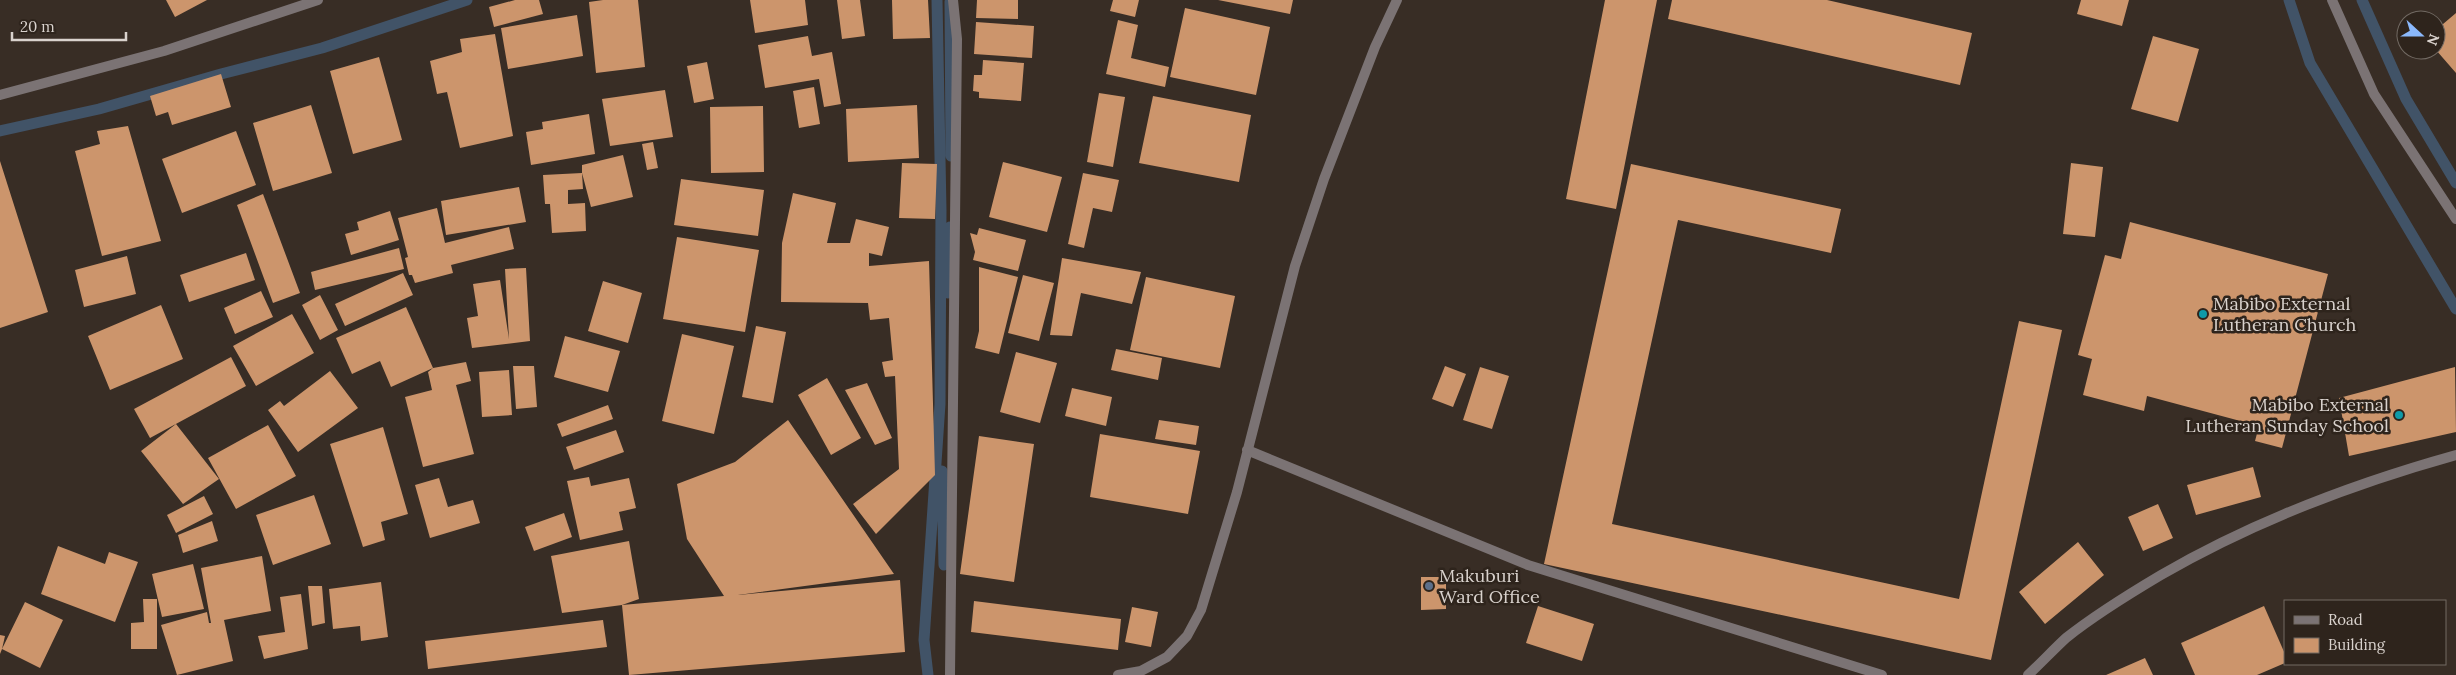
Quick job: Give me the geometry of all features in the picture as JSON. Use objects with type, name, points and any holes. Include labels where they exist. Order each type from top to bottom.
[{"type":"street","points":[[0,95],[164,50],[318,0]]},
{"type":"street","points":[[950,675],[957,39],[953,0]]},
{"type":"street","points":[[1118,675],[1141,671],[1167,657],[1187,636],[1201,610],[1237,492],[1295,266],[1324,179],[1375,47],[1397,0]]},
{"type":"street","points":[[2332,0],[2374,94],[2456,219]]},
{"type":"street","points":[[1248,450],[1528,565],[1882,675]]},
{"type":"street","points":[[2028,675],[2067,638],[2122,598],[2244,530],[2302,505],[2388,474],[2456,455]]},
{"type":"building","points":[[166,0],[207,0],[175,17]]},
{"type":"building","points":[[515,0],[539,0],[543,14],[494,27],[489,7]]},
{"type":"building","points":[[638,0],[645,67],[596,73],[589,2]]},
{"type":"building","points":[[750,0],[805,0],[808,25],[755,33]]},
{"type":"building","points":[[837,0],[860,0],[865,36],[842,39]]},
{"type":"building","points":[[892,0],[928,0],[930,38],[893,39]]},
{"type":"building","points":[[977,0],[1018,0],[1018,19],[976,18]]},
{"type":"building","points":[[1113,0],[1139,0],[1135,17],[1110,11]]},
{"type":"building","points":[[1218,0],[1293,0],[1290,14]]},
{"type":"building","points":[[1605,0],[1657,0],[1616,209],[1566,199]]},
{"type":"building","points":[[1672,0],[1827,0],[1972,33],[1960,85],[1668,19]]},
{"type":"building","points":[[2081,0],[2129,0],[2122,26],[2077,14]]},
{"type":"building","points":[[1185,8],[1270,27],[1256,95],[1170,77]]},
{"type":"building","points":[[2456,13],[2456,73],[2445,60],[2446,22]]},
{"type":"building","points":[[577,15],[583,56],[508,69],[501,28]]},
{"type":"building","points":[[1118,20],[1138,25],[1131,58],[1169,67],[1165,87],[1106,74]]},
{"type":"building","points":[[976,22],[1034,26],[1032,58],[974,54]]},
{"type":"building","points":[[495,34],[513,136],[460,148],[447,92],[437,94],[430,61],[462,52],[460,39]]},
{"type":"building","points":[[808,36],[812,56],[832,52],[841,104],[824,107],[819,79],[765,88],[758,45]]},
{"type":"building","points":[[2153,36],[2199,49],[2178,122],[2131,109]]},
{"type":"building","points":[[379,57],[402,140],[353,154],[330,71]]},
{"type":"building","points":[[983,60],[1024,63],[1021,101],[979,98],[979,92],[973,91],[974,75],[982,75]]},
{"type":"building","points":[[707,62],[714,99],[694,103],[687,66]]},
{"type":"building","points":[[221,74],[231,107],[172,125],[168,112],[156,116],[150,96]]},
{"type":"building","points":[[814,87],[820,124],[799,128],[793,91]]},
{"type":"building","points":[[665,90],[673,137],[610,146],[602,99]]},
{"type":"building","points":[[1099,93],[1125,97],[1113,167],[1087,162]]},
{"type":"building","points":[[1153,96],[1251,115],[1239,182],[1139,163]]},
{"type":"building","points":[[311,105],[332,173],[273,191],[253,123]]},
{"type":"building","points":[[917,105],[919,158],[848,162],[846,109]]},
{"type":"building","points":[[763,106],[764,172],[711,173],[710,107]]},
{"type":"building","points":[[589,114],[595,154],[531,165],[526,132],[543,129],[542,122]]},
{"type":"building","points":[[128,126],[161,241],[102,256],[75,151],[100,144],[97,131]]},
{"type":"building","points":[[236,131],[256,185],[182,213],[162,159]]},
{"type":"building","points":[[653,142],[658,168],[647,170],[642,144]]},
{"type":"building","points":[[623,155],[633,197],[591,207],[582,173],[582,165]]},
{"type":"building","points":[[0,161],[48,312],[0,328]]},
{"type":"building","points":[[1003,162],[1062,177],[1047,232],[989,217]]},
{"type":"building","points":[[902,163],[937,164],[935,219],[899,218]]},
{"type":"building","points":[[2071,163],[2103,167],[2095,237],[2063,234]]},
{"type":"building","points":[[1631,164],[1841,209],[1831,253],[1678,220],[1612,524],[1959,599],[2019,321],[2062,330],[1991,660],[1544,564]]},
{"type":"building","points":[[582,173],[583,189],[568,190],[568,204],[585,203],[586,231],[552,233],[550,204],[545,204],[543,175]]},
{"type":"building","points":[[1083,173],[1119,180],[1112,212],[1093,208],[1084,248],[1068,244]]},
{"type":"building","points":[[681,179],[764,190],[758,236],[674,225]]},
{"type":"building","points":[[519,187],[526,222],[446,235],[441,201]]},
{"type":"building","points":[[793,193],[836,203],[827,243],[850,243],[856,219],[889,227],[882,256],[869,253],[869,266],[929,261],[935,475],[876,534],[853,504],[899,469],[895,376],[885,377],[882,362],[893,360],[889,318],[870,320],[868,303],[781,302],[782,243]]},
{"type":"building","points":[[263,194],[300,293],[273,303],[237,205]]},
{"type":"building","points":[[437,208],[445,243],[509,227],[514,249],[451,265],[453,273],[415,283],[412,275],[409,275],[405,258],[408,257],[398,218]]},
{"type":"building","points":[[390,211],[399,240],[351,255],[345,234],[359,230],[357,222]]},
{"type":"building","name":"Mabibo External Lutheran Church","points":[[2130,222],[2328,274],[2282,448],[2255,441],[2259,426],[2147,396],[2144,411],[2083,395],[2092,359],[2078,355],[2105,255],[2121,259]]},
{"type":"building","points":[[979,228],[1026,240],[1018,271],[973,260],[975,252],[970,233],[977,235]]},
{"type":"building","points":[[677,237],[759,250],[745,332],[663,319]]},
{"type":"building","points":[[399,248],[404,269],[315,290],[311,272]]},
{"type":"building","points":[[246,253],[255,280],[189,302],[180,275]]},
{"type":"building","points":[[127,256],[136,294],[84,307],[75,270]]},
{"type":"building","points":[[1062,258],[1141,272],[1132,304],[1081,293],[1072,336],[1050,335]]},
{"type":"building","points":[[979,267],[1018,277],[999,354],[975,348],[979,331]]},
{"type":"building","points":[[526,268],[530,341],[472,348],[467,318],[478,316],[473,284],[500,280],[509,339],[505,269]]},
{"type":"building","points":[[403,273],[413,295],[345,326],[335,304]]},
{"type":"building","points":[[1023,275],[1054,283],[1039,341],[1008,333]]},
{"type":"building","points":[[1146,277],[1235,296],[1220,368],[1130,350]]},
{"type":"building","points":[[603,281],[642,293],[628,343],[588,331]]},
{"type":"building","points":[[261,291],[273,317],[235,334],[224,308]]},
{"type":"building","points":[[320,295],[338,330],[320,340],[302,305]]},
{"type":"building","points":[[161,305],[183,359],[110,390],[88,336]]},
{"type":"building","points":[[406,307],[433,368],[391,387],[380,361],[352,374],[336,338]]},
{"type":"building","points":[[292,314],[314,353],[256,386],[233,346]]},
{"type":"building","points":[[756,326],[786,332],[773,403],[742,397]]},
{"type":"building","points":[[682,334],[734,346],[714,434],[662,421]]},
{"type":"building","points":[[565,336],[620,351],[608,392],[554,377]]},
{"type":"building","points":[[1116,349],[1162,358],[1158,380],[1111,370]]},
{"type":"building","points":[[1016,352],[1057,363],[1040,423],[1000,412]]},
{"type":"building","points":[[231,357],[246,386],[150,438],[134,409]]},
{"type":"building","points":[[466,362],[471,381],[456,385],[474,454],[423,467],[405,397],[432,390],[428,372],[433,368]]},
{"type":"building","points":[[513,366],[534,366],[537,407],[516,409]]},
{"type":"building","points":[[1445,366],[1466,374],[1453,407],[1432,399]]},
{"type":"building","points":[[1480,367],[1509,376],[1492,429],[1463,420]]},
{"type":"building","name":"Mabibo External Lutheran Sunday School","points":[[2455,367],[2456,432],[2349,456],[2339,398]]},
{"type":"building","points":[[509,370],[512,415],[482,417],[479,372]]},
{"type":"building","points":[[330,371],[358,408],[298,452],[268,410],[280,401],[284,406]]},
{"type":"building","points":[[827,378],[861,438],[831,455],[798,395]]},
{"type":"building","points":[[867,383],[892,438],[875,445],[845,390]]},
{"type":"building","points":[[1072,388],[1112,397],[1106,426],[1065,416]]},
{"type":"building","points":[[608,405],[613,419],[562,437],[557,424]]},
{"type":"building","points":[[788,420],[894,574],[738,595],[900,580],[905,652],[629,675],[622,605],[724,596],[687,539],[677,484],[735,462]]},
{"type":"building","points":[[1159,420],[1199,426],[1196,445],[1155,439]]},
{"type":"building","points":[[176,424],[219,479],[183,504],[141,451]]},
{"type":"building","points":[[268,425],[296,476],[236,509],[208,458]]},
{"type":"building","points":[[383,427],[408,514],[381,522],[385,540],[363,547],[330,444]]},
{"type":"building","points":[[616,430],[624,452],[574,470],[566,447]]},
{"type":"building","points":[[1100,434],[1200,451],[1188,514],[1090,497]]},
{"type":"building","points":[[979,436],[1034,444],[1014,582],[960,574]]},
{"type":"building","points":[[2253,467],[2261,497],[2196,515],[2187,485]]},
{"type":"building","points":[[589,477],[591,486],[629,478],[636,508],[619,512],[623,530],[580,540],[567,481]]},
{"type":"building","points":[[439,478],[448,507],[473,500],[480,523],[430,538],[415,485]]},
{"type":"building","points":[[314,495],[331,544],[273,565],[256,515]]},
{"type":"building","points":[[204,496],[213,514],[176,533],[167,515]]},
{"type":"building","points":[[2158,504],[2173,538],[2143,551],[2128,517]]},
{"type":"building","points":[[564,513],[572,537],[534,551],[525,527]]},
{"type":"building","points":[[212,521],[218,541],[183,553],[178,535]]},
{"type":"building","points":[[629,541],[639,599],[622,605],[562,613],[551,556]]},
{"type":"building","points":[[2078,542],[2104,575],[2045,624],[2019,592]]},
{"type":"building","points":[[58,546],[105,564],[109,552],[138,562],[115,622],[41,594]]},
{"type":"building","points":[[262,556],[271,611],[224,620],[233,661],[177,675],[161,625],[207,612],[209,623],[211,623],[201,568]]},
{"type":"building","points":[[193,564],[204,609],[162,617],[152,574]]},
{"type":"building","points":[[1421,577],[1446,577],[1446,609],[1421,610]]},
{"type":"building","points":[[381,582],[388,637],[361,641],[360,626],[333,629],[329,589]]},
{"type":"building","points":[[308,586],[322,586],[325,623],[312,626]]},
{"type":"building","points":[[301,594],[308,649],[264,659],[258,636],[285,632],[280,597]]},
{"type":"building","points":[[143,599],[157,599],[157,649],[131,649],[131,623],[144,622]]},
{"type":"building","points":[[974,601],[1121,619],[1118,650],[971,632]]},
{"type":"building","points":[[25,602],[63,620],[40,668],[2,649]]},
{"type":"building","points":[[1538,606],[1594,624],[1582,661],[1526,643]]},
{"type":"building","points":[[2264,606],[2284,652],[2284,663],[2257,675],[2195,675],[2181,643]]},
{"type":"building","points":[[1132,607],[1158,612],[1151,647],[1125,642]]},
{"type":"building","points":[[603,620],[607,647],[428,669],[425,641]]},
{"type":"building","points":[[0,635],[5,636],[0,654]]},
{"type":"building","points":[[2145,658],[2153,675],[2106,675]]},
{"type":"waterway","points":[[0,131],[99,109],[221,74],[322,48],[467,0]]},
{"type":"waterway","points":[[928,675],[924,640],[940,404],[941,210],[937,0]]},
{"type":"waterway","points":[[2289,0],[2310,63],[2456,309]]},
{"type":"waterway","points":[[2362,0],[2406,99],[2456,183]]},
{"type":"waterway","points":[[950,2],[951,156]]},
{"type":"waterway","points":[[948,293],[950,227]]},
{"type":"waterway","points":[[942,471],[944,565]]},
{"type":"place","name":"Mabibo External Lutheran Church","points":[[2203,314]]},
{"type":"place","name":"Mabibo External Lutheran Sunday School","points":[[2399,415]]},
{"type":"place","name":"Makuburi Ward Office","points":[[1429,586]]}]
